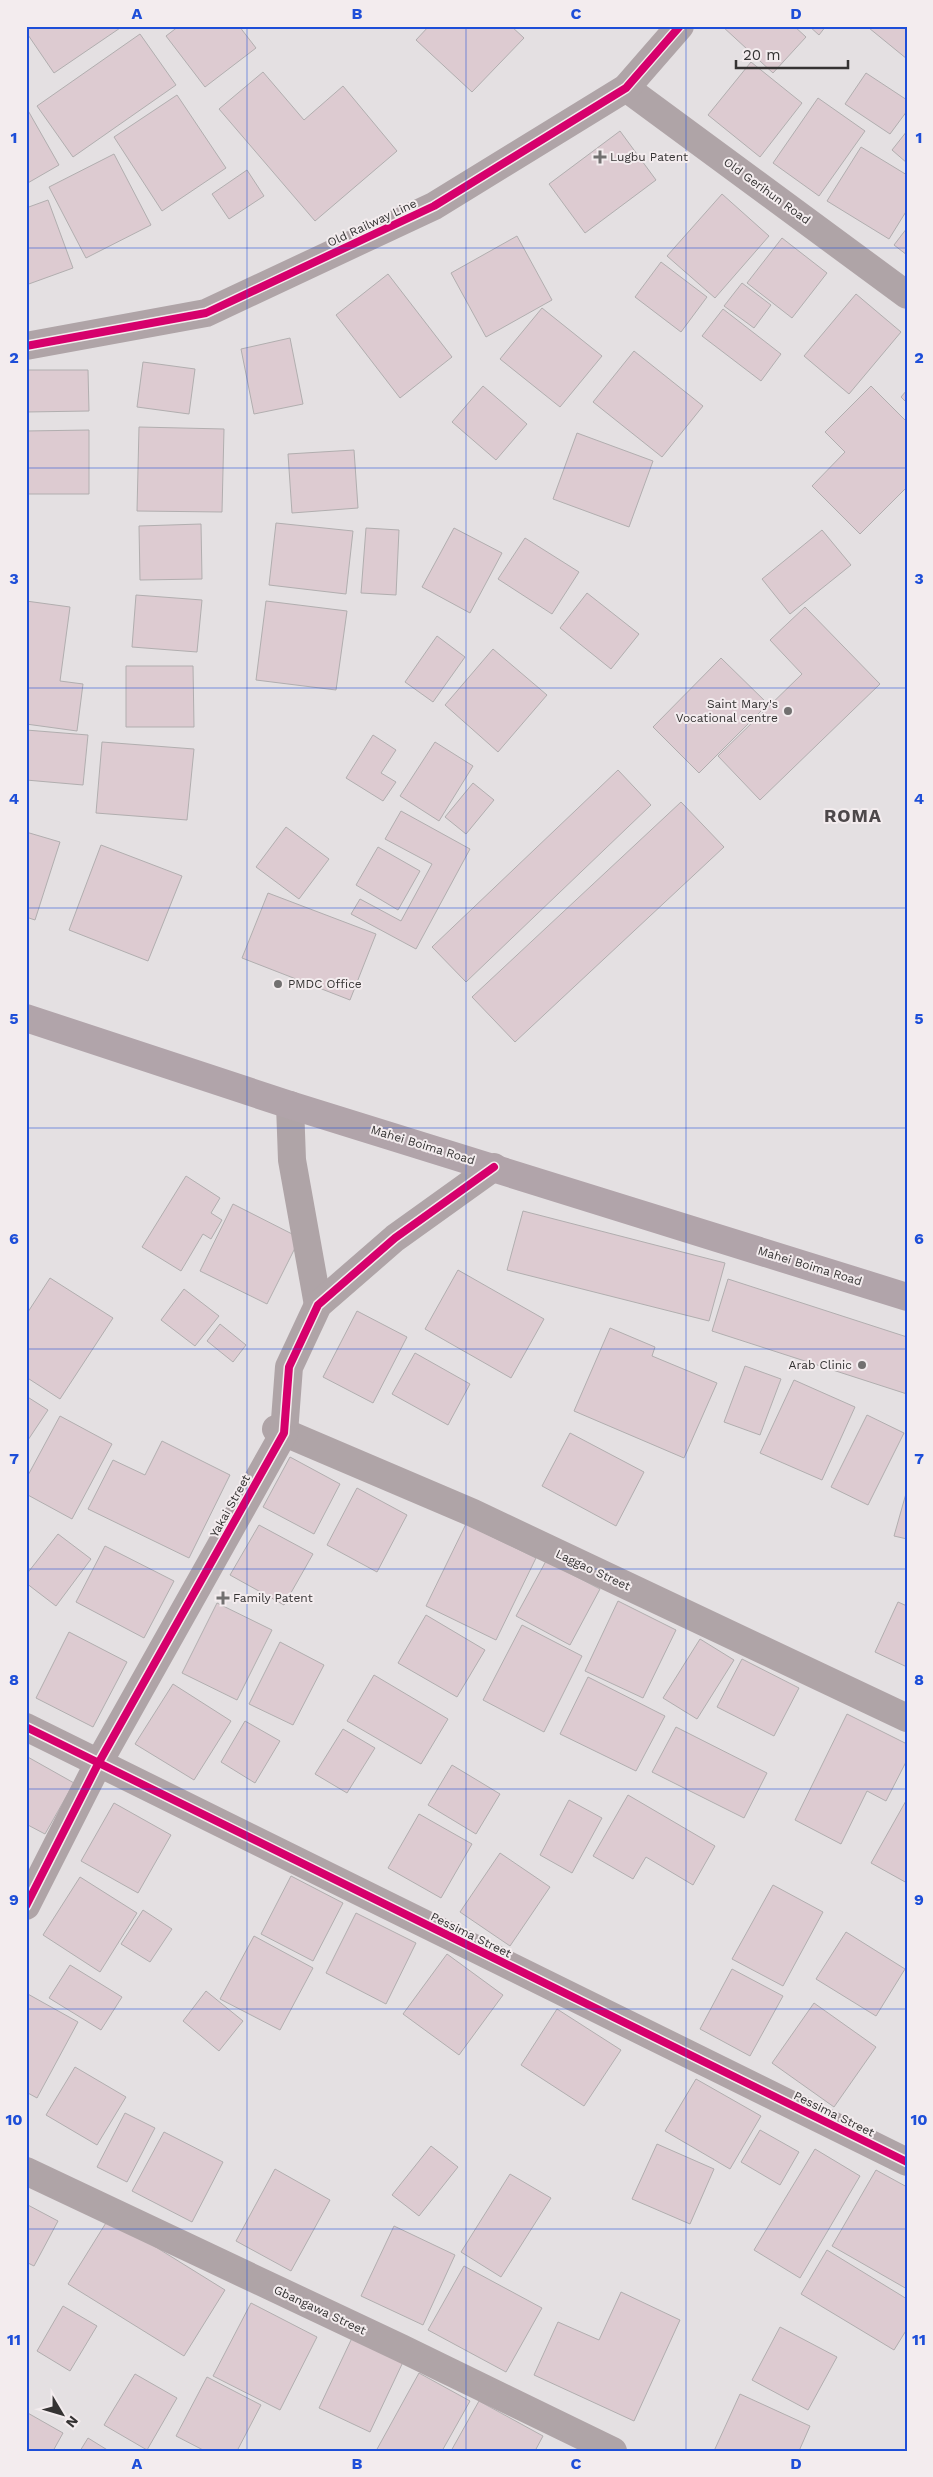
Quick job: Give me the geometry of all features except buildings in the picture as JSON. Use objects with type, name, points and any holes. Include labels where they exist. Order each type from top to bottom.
[{"type":"main road","name":"Mahei Boima Road","points":[[26,1018],[290,1105],[907,1297]]},
{"type":"street","name":"Old Railway Line","points":[[26,346],[206,312],[434,206],[626,88],[680,26]]},
{"type":"street","name":"Old Gerihun Road","points":[[626,88],[907,295]]},
{"type":"street","points":[[290,1105],[292,1160],[318,1305]]},
{"type":"street","name":"Yakai Street","points":[[26,1906],[98,1764],[280,1431],[289,1367],[318,1305],[395,1238],[494,1167]]},
{"type":"street","name":"Laggao Street","points":[[280,1431],[473,1513],[907,1718]]},
{"type":"street","name":"Pessima Street","points":[[26,1727],[907,2162]]},
{"type":"street","name":"Gbangawa Street","points":[[26,2171],[401,2348],[613,2451]]},
{"type":"cycle path","points":[[26,346],[206,313],[434,206],[626,88],[680,26]]},
{"type":"cycle path","points":[[26,1906],[98,1764],[284,1433],[289,1367],[318,1305],[395,1238],[494,1167]]},
{"type":"cycle path","points":[[26,1727],[907,2162]]},
{"type":"place","name":"Lugbu Patent","points":[[600,157]]},
{"type":"place","name":"Saint Mary's Vocational centre","points":[[788,711]]},
{"type":"place","name":"PMDC Office","points":[[278,984]]},
{"type":"place","name":"Arab Clinic","points":[[862,1365]]},
{"type":"place","name":"Family Patent","points":[[223,1598]]},
{"type":"district","name":"ROMA","points":[[853,816]]}]
